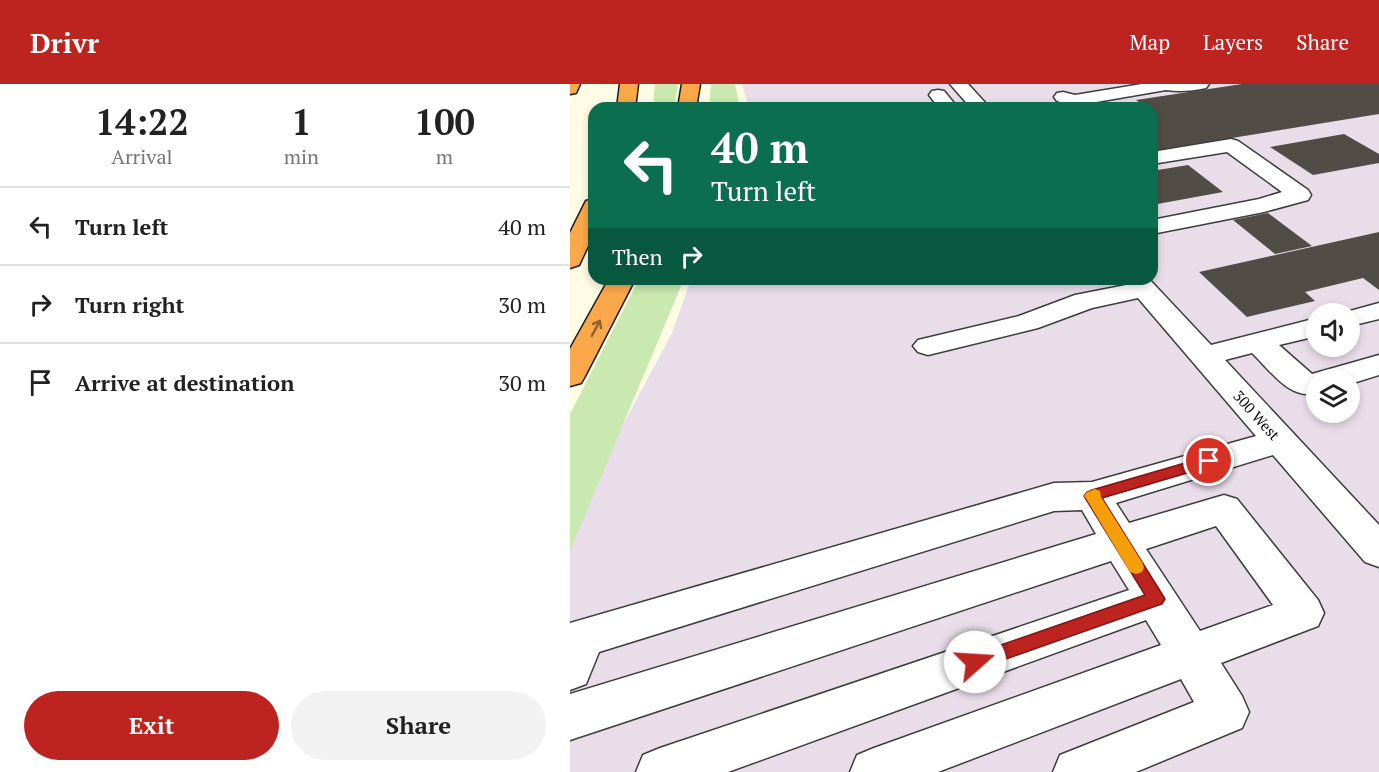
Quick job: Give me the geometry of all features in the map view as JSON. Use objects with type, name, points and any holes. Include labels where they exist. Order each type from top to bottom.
[{"type":"highway","points":[[570,89],[571,84]]},
{"type":"highway","points":[[627,102],[629,84]]},
{"type":"highway","points":[[688,102],[691,84]]},
{"type":"highway","points":[[570,260],[588,220]]},
{"type":"highway","points":[[570,376],[619,285]]},
{"type":"street","points":[[959,84],[976,102]]},
{"type":"street","points":[[1049,102],[1060,89],[1073,101],[1166,85],[1179,87],[1200,84]]},
{"type":"street","points":[[1158,157],[1231,145],[1300,195],[1264,205],[1158,225]]},
{"type":"street","points":[[928,346],[1028,322],[1136,285]]},
{"type":"street","name":"300 West","points":[[1140,285],[1379,550]]},
{"type":"street","points":[[1360,316],[1379,311]]},
{"type":"street","points":[[1203,356],[1306,330]]},
{"type":"street","points":[[1258,342],[1306,386]]},
{"type":"street","points":[[1360,371],[1379,365]]},
{"type":"street","points":[[570,669],[584,637],[1054,497],[1092,496],[1280,441]]},
{"type":"street","points":[[1077,772],[1226,712],[1092,496]]},
{"type":"street","points":[[570,717],[1224,509],[1303,613],[874,772]]},
{"type":"street","points":[[660,772],[1156,599]]},
{"type":"shaded area","points":[[742,84],[1379,84],[1379,772],[570,772],[570,524],[672,333],[689,285],[1158,285],[1158,102],[747,102]]},
{"type":"green space","points":[[655,84],[678,84],[675,102],[654,102]]},
{"type":"green space","points":[[711,84],[735,84],[739,102],[710,102]]},
{"type":"green space","points":[[636,285],[681,285],[570,551],[570,414]]},
{"type":"building","points":[[1242,84],[1379,84],[1379,114],[1158,150],[1158,102],[1136,100]]},
{"type":"building","points":[[1344,134],[1379,154],[1379,163],[1313,175],[1270,147]]},
{"type":"building","points":[[1188,165],[1223,192],[1158,204],[1158,170]]},
{"type":"building","points":[[1268,213],[1312,246],[1275,254],[1233,220]]},
{"type":"building","points":[[1379,232],[1379,290],[1363,278],[1305,292],[1315,301],[1247,317],[1199,272]]},
{"type":"slow traffic","points":[[1095,495],[1092,496],[1136,567]]},
{"type":"route","points":[[975,662],[1156,599],[1092,496],[1209,461]]}]
